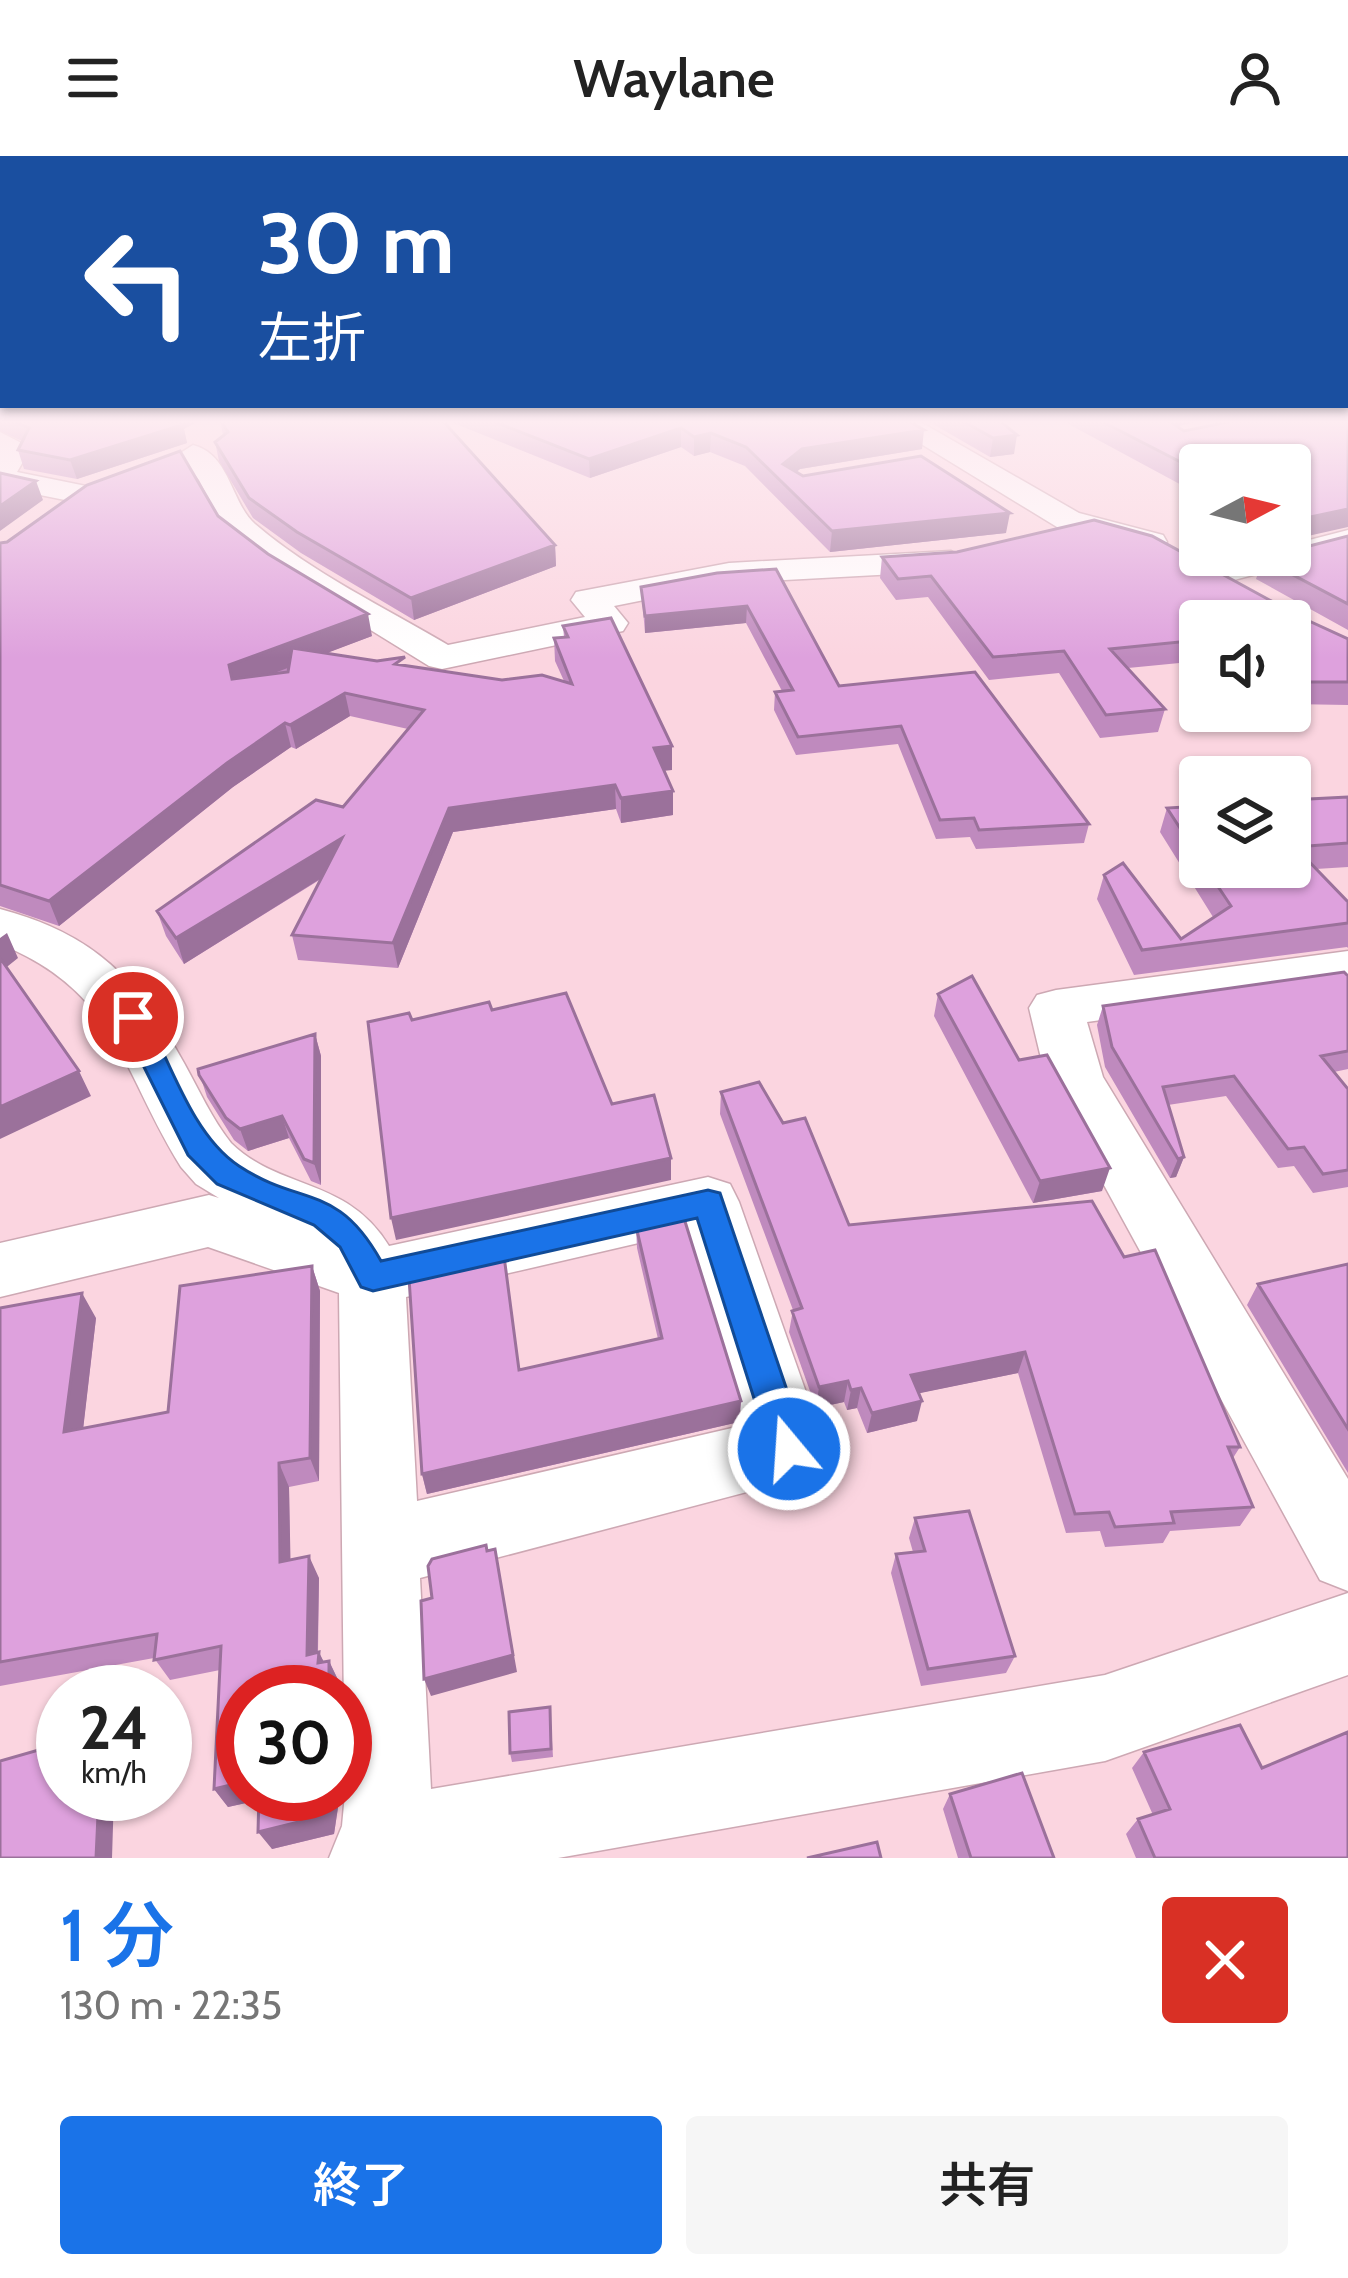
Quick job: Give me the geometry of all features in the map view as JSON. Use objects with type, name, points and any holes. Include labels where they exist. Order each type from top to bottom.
[{"type":"street","points":[[52,518],[76,499]]},
{"type":"street","points":[[224,499],[237,526],[287,564],[442,658],[610,623],[589,600],[678,581],[729,573],[893,567],[981,556]]},
{"type":"street","points":[[1036,499],[1068,520],[1179,557]]},
{"type":"street","points":[[1034,544],[1087,526]]},
{"type":"street","points":[[1311,546],[1348,540]]},
{"type":"street","points":[[1221,576],[1259,597]]},
{"type":"street","points":[[0,926],[48,942],[100,976],[133,1017],[199,1147],[228,1175],[325,1216],[352,1238],[373,1277],[381,1850],[1105,1718],[1348,1634]]},
{"type":"street","points":[[1348,968],[1056,1009],[1075,1079],[1348,1552]]},
{"type":"street","points":[[0,1270],[209,1221],[373,1277],[708,1202],[789,1449],[379,1549]]},
{"type":"building","points":[[67,499],[208,499],[218,516],[268,554],[368,614],[229,665],[232,679],[288,672],[292,648],[377,661],[405,657],[395,664],[502,680],[542,675],[572,684],[554,638],[568,637],[563,626],[611,618],[672,746],[654,748],[673,791],[621,798],[615,785],[449,808],[393,943],[292,935],[342,838],[176,938],[157,911],[316,800],[343,807],[424,710],[345,693],[290,725],[285,723],[227,763],[49,901],[0,885],[0,543]]},
{"type":"building","points":[[251,499],[514,499],[555,545],[411,598],[297,532]]},
{"type":"building","points":[[800,499],[989,499],[1010,513],[832,531]]},
{"type":"building","points":[[1311,499],[1348,499],[1348,509],[1311,517]]},
{"type":"building","points":[[1094,520],[1152,536],[1179,551],[1179,576],[1225,576],[1269,600],[1179,600],[1179,642],[1110,649],[1165,709],[1106,715],[1064,651],[993,657],[931,576],[898,579],[882,557],[957,552]]},
{"type":"building","points":[[1348,536],[1348,604],[1295,576],[1311,576],[1311,546]]},
{"type":"building","points":[[776,569],[839,686],[975,672],[1089,824],[979,830],[974,818],[940,820],[901,726],[798,737],[775,692],[793,690],[747,606],[645,616],[641,587],[717,573]]},
{"type":"building","points":[[1311,622],[1348,639],[1348,682],[1311,682]]},
{"type":"building","points":[[1348,797],[1348,843],[1311,846],[1311,799]]},
{"type":"building","points":[[1179,807],[1179,827],[1167,808]]},
{"type":"building","points":[[1123,863],[1181,939],[1231,906],[1219,888],[1311,888],[1311,864],[1348,902],[1348,923],[1142,950],[1104,875]]},
{"type":"building","points":[[0,958],[79,1071],[0,1107]]},
{"type":"building","points":[[1344,972],[1348,976],[1348,1051],[1321,1056],[1348,1089],[1348,1170],[1323,1174],[1304,1147],[1288,1149],[1234,1076],[1163,1087],[1184,1157],[1178,1159],[1112,1047],[1103,1006]]},
{"type":"building","points":[[972,976],[1019,1060],[1047,1055],[1110,1168],[1040,1181],[938,994]]},
{"type":"building","points":[[566,993],[612,1104],[654,1095],[671,1158],[391,1218],[368,1022],[409,1013],[412,1020],[489,1002],[492,1010]]},
{"type":"building","points":[[315,1034],[314,1163],[304,1159],[282,1116],[240,1129],[226,1118],[198,1069]]},
{"type":"building","points":[[759,1082],[783,1123],[805,1118],[849,1225],[1092,1201],[1124,1257],[1155,1250],[1240,1447],[1228,1447],[1253,1507],[1171,1512],[1174,1523],[1115,1527],[1109,1512],[1075,1514],[1025,1352],[911,1375],[922,1401],[872,1413],[861,1388],[851,1390],[848,1381],[819,1387],[792,1311],[802,1308],[721,1092]]},
{"type":"building","points":[[683,1215],[741,1401],[422,1474],[409,1278],[504,1256],[519,1370],[662,1338],[636,1226]]},
{"type":"building","points":[[1348,1264],[1348,1429],[1258,1284]]},
{"type":"building","points":[[312,1266],[310,1458],[279,1463],[280,1562],[309,1556],[307,1655],[319,1652],[318,1663],[329,1661],[329,1665],[220,1665],[221,1646],[154,1660],[157,1634],[0,1662],[0,1308],[82,1293],[64,1432],[168,1412],[180,1286]]},
{"type":"building","points":[[969,1511],[1015,1656],[928,1669],[896,1554],[925,1551],[915,1518]]},
{"type":"building","points":[[486,1545],[487,1551],[495,1549],[513,1655],[424,1679],[421,1601],[432,1598],[428,1566],[432,1559]]},
{"type":"building","points":[[550,1707],[551,1749],[510,1753],[509,1712]]},
{"type":"building","points":[[1240,1725],[1262,1768],[1348,1732],[1348,1858],[1155,1858],[1138,1819],[1170,1809],[1144,1752]]},
{"type":"building","points":[[36,1751],[36,1821],[98,1821],[96,1858],[0,1858],[0,1761]]},
{"type":"building","points":[[1022,1773],[1054,1858],[971,1858],[950,1794]]},
{"type":"building","points":[[258,1821],[303,1821],[258,1832]]},
{"type":"building","points":[[877,1842],[881,1858],[807,1858]]},
{"type":"route","points":[[133,1017],[199,1147],[228,1175],[325,1216],[352,1238],[373,1277],[708,1202],[789,1449]]}]
